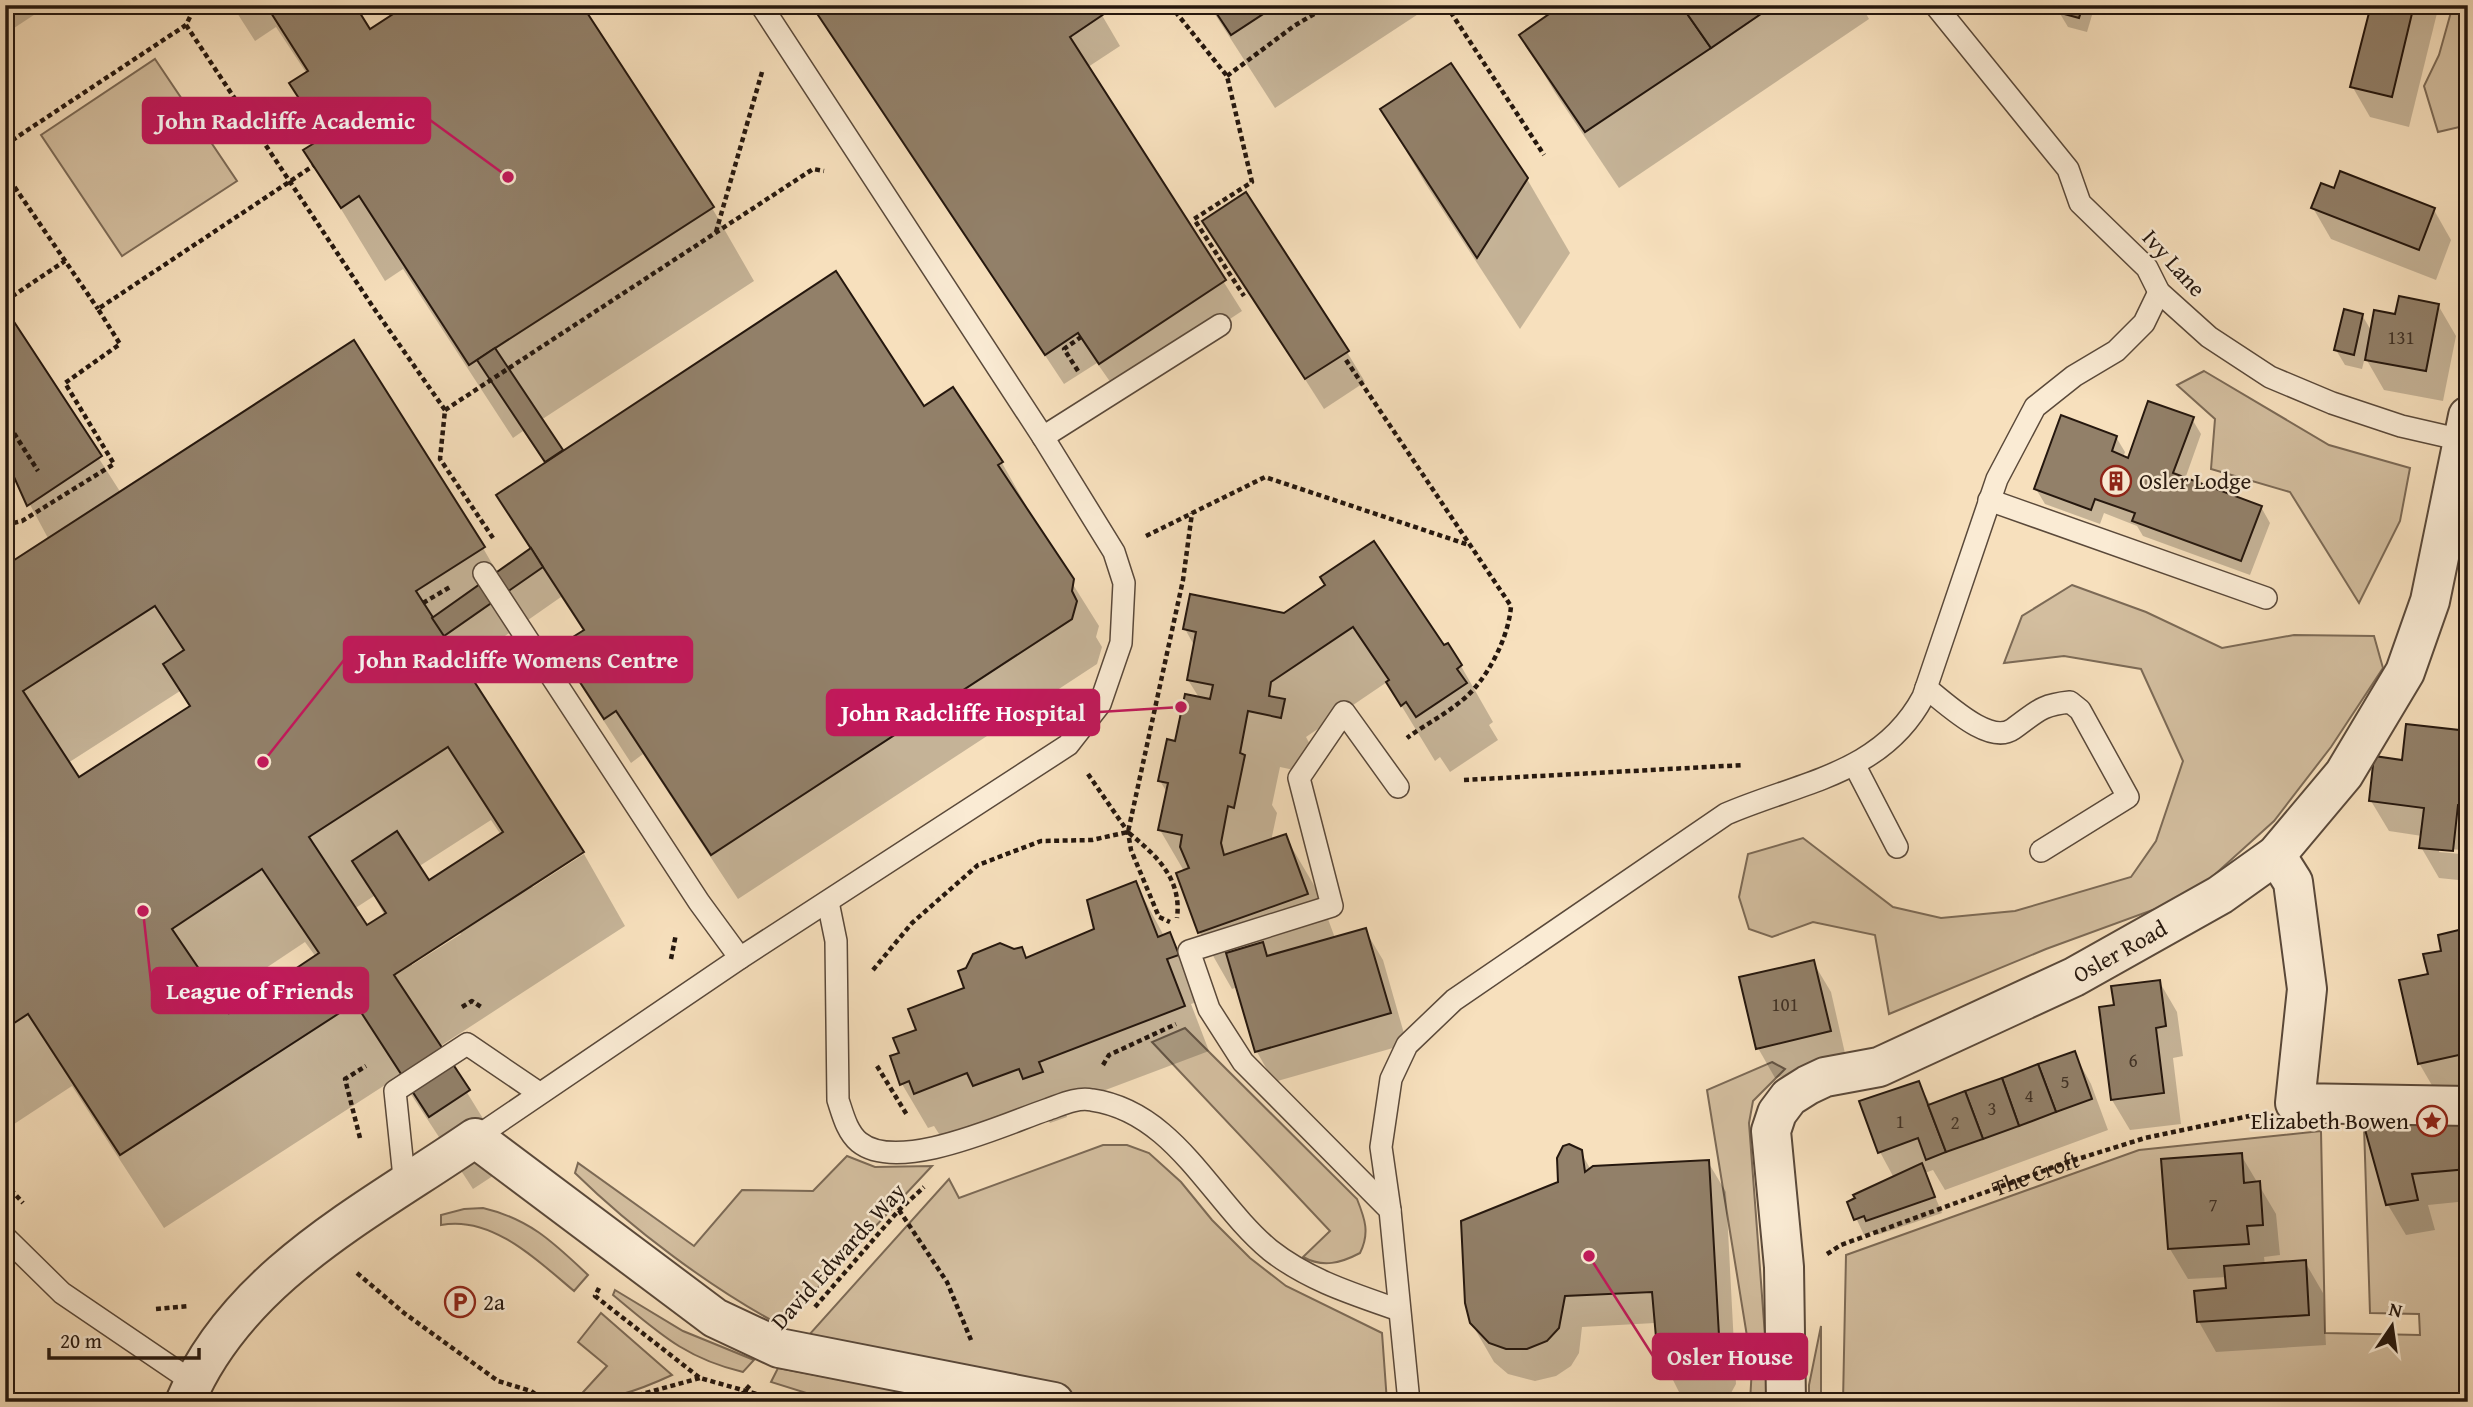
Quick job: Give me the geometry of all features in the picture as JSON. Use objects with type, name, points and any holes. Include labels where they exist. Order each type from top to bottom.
[{"type":"street","name":"Osler Road","points":[[1786,1402],[1784,1267],[1771,1131],[1777,1113],[1789,1097],[1825,1077],[1879,1067],[2074,977],[2220,895],[2276,855],[2344,774],[2405,672],[2430,601],[2465,428]]},
{"type":"street","points":[[2276,855],[2294,882],[2307,989],[2295,1103],[2468,1106]]},
{"type":"street","points":[[189,1392],[255,1298],[325,1237],[475,1139],[716,1318],[779,1348],[1054,1402]]},
{"type":"lane","points":[[475,1139],[740,958],[1068,746],[1100,704],[1121,643],[1124,583],[1114,552],[1043,437],[761,5]]},
{"type":"lane","name":"Ivy Lane","points":[[1935,5],[2068,169],[2080,203],[2147,268],[2159,292],[2209,337],[2270,377],[2332,403],[2401,425],[2465,428]]},
{"type":"lane","points":[[1409,1402],[1381,1147],[1391,1079],[1407,1045],[1454,1000],[1545,935],[1726,814],[1855,766],[1888,744],[1909,722],[1926,688],[1989,500],[2035,407],[2074,376],[2116,351],[2144,323],[2159,292]]},
{"type":"lane","points":[[1043,437],[1220,325]]},
{"type":"lane","points":[[1989,500],[2266,598]]},
{"type":"lane","points":[[484,573],[699,902],[740,958]]},
{"type":"lane","points":[[1926,688],[1973,724],[1997,734],[2011,731],[2046,704],[2070,702],[2080,710],[2128,797],[2041,851]]},
{"type":"lane","points":[[1390,1210],[1243,1062],[1209,1009],[1189,951],[1332,906],[1299,778],[1344,712],[1398,787]]},
{"type":"lane","points":[[1855,766],[1897,847]]},
{"type":"lane","points":[[828,902],[836,941],[838,1100],[846,1124],[860,1143],[886,1152],[955,1145],[1082,1098],[1115,1103],[1145,1121],[1176,1146],[1268,1248],[1298,1271],[1399,1310]]},
{"type":"lane","points":[[405,1186],[395,1091],[467,1044],[539,1093]]},
{"type":"lane","points":[[5,1237],[62,1293],[189,1392]]},
{"type":"path","points":[[5,145],[186,25],[196,5]]},
{"type":"path","points":[[1170,5],[1227,76],[1252,182],[1195,219],[1249,305],[1220,325]]},
{"type":"path","points":[[1227,76],[1293,26],[1329,5]]},
{"type":"path","points":[[1446,5],[1544,155]]},
{"type":"path","points":[[186,25],[445,410],[440,459],[503,553],[480,568],[484,573]]},
{"type":"path","points":[[716,234],[775,28]]},
{"type":"path","points":[[98,309],[313,166]]},
{"type":"path","points":[[445,410],[813,169],[875,182]]},
{"type":"path","points":[[5,173],[120,344],[65,383],[114,464],[22,521],[5,525]]},
{"type":"path","points":[[5,302],[65,261]]},
{"type":"path","points":[[1078,371],[1064,349],[1082,337]]},
{"type":"path","points":[[1346,360],[1511,606],[1510,622],[1496,654],[1473,690],[1377,759]]},
{"type":"path","points":[[5,419],[38,471]]},
{"type":"path","points":[[1114,552],[1265,477],[1469,545]]},
{"type":"path","points":[[1189,951],[1176,926],[1159,917],[1131,850],[1128,832],[1183,580],[1192,513]]},
{"type":"path","points":[[1068,746],[1128,832],[1160,858],[1179,902]]},
{"type":"path","points":[[1464,780],[1798,762],[1811,781]]},
{"type":"path","points":[[868,981],[912,923],[978,865],[1041,841],[1092,840],[1128,832]]},
{"type":"path","points":[[666,969],[673,955],[676,919],[699,902]]},
{"type":"path","points":[[450,1014],[472,1001],[483,1009]]},
{"type":"path","points":[[1082,1098],[1109,1055],[1209,1009]]},
{"type":"path","points":[[5,1056],[5,1079]]},
{"type":"path","points":[[362,1146],[345,1079],[377,1059]]},
{"type":"path","points":[[875,1061],[878,1073],[904,1111],[918,1126],[925,1149]]},
{"type":"path","name":"The Croft","points":[[1784,1267],[2065,1163],[2145,1138],[2228,1123],[2295,1103]]},
{"type":"path","name":"David Edwards Way","points":[[735,1402],[899,1210],[944,1168],[955,1145]]},
{"type":"path","points":[[5,1183],[24,1204]]},
{"type":"path","points":[[899,1210],[947,1282],[974,1347]]},
{"type":"path","points":[[325,1237],[357,1273],[404,1314],[498,1381],[531,1391],[546,1402]]},
{"type":"path","points":[[151,1308],[179,1309],[193,1304]]},
{"type":"path","points":[[613,1402],[700,1377]]},
{"type":"path","points":[[747,1390],[785,1402]]},
{"type":"shaded area","points":[[2453,5],[2468,5],[2468,125],[2438,132],[2424,86],[2439,55]]},
{"type":"shaded area","points":[[155,59],[237,181],[122,256],[41,135]]},
{"type":"shaded area","points":[[2204,371],[2329,445],[2410,468],[2400,521],[2359,603],[2290,492],[2211,469],[2215,419],[2177,385]]},
{"type":"shaded area","points":[[2072,585],[2146,612],[2222,648],[2294,635],[2374,636],[2383,668],[2331,747],[2274,821],[2191,896],[2046,949],[1889,1014],[1875,935],[1813,922],[1772,937],[1749,929],[1739,897],[1748,854],[1803,838],[1893,907],[1941,918],[2015,911],[2131,877],[2156,841],[2183,761],[2141,669],[2064,656],[2004,663],[2022,616]]},
{"type":"shaded area","points":[[1185,1028],[1357,1199],[1365,1226],[1365,1239],[1360,1253],[1332,1263],[1303,1257],[1330,1231],[1152,1042]]},
{"type":"shaded area","points":[[1772,1062],[1785,1069],[1753,1101],[1749,1123],[1770,1402],[1750,1402],[1752,1367],[1707,1090]]},
{"type":"shaded area","points":[[2468,1118],[2468,1402],[1843,1402],[1846,1255],[2139,1150],[2321,1131],[2325,1333],[2420,1335],[2419,1314],[2370,1313],[2364,1126]]},
{"type":"shaded area","points":[[1103,1145],[1127,1145],[1149,1153],[1181,1182],[1212,1220],[1250,1258],[1286,1286],[1382,1333],[1387,1402],[1104,1402],[1007,1375],[808,1336],[949,1179],[959,1198]]},
{"type":"shaded area","points":[[847,1156],[875,1167],[932,1166],[782,1326],[728,1294],[674,1257],[575,1173],[578,1163],[694,1246],[742,1190],[813,1191]]},
{"type":"shaded area","points":[[483,1208],[528,1226],[588,1275],[574,1291],[530,1254],[496,1234],[460,1224],[441,1225],[441,1215],[464,1209]]},
{"type":"shaded area","points":[[615,1290],[683,1331],[754,1360],[743,1372],[688,1351],[658,1332],[613,1295]]},
{"type":"shaded area","points":[[601,1313],[672,1375],[624,1394],[574,1402],[607,1366],[578,1342]]},
{"type":"shaded area","points":[[1821,1326],[1821,1402],[1809,1402],[1809,1385]]},
{"type":"shaded area","points":[[778,1368],[961,1402],[835,1402],[771,1382]]},
{"type":"building","points":[[266,5],[355,5],[370,29],[407,5],[582,5],[714,207],[469,365],[359,196],[341,208],[303,150],[324,137],[289,83],[308,71]]},
{"type":"building","points":[[820,5],[1098,5],[1104,14],[1070,37],[1226,280],[1099,364],[1078,333],[1045,355],[814,9]]},
{"type":"building","points":[[1211,5],[1277,5],[1231,35]]},
{"type":"building","points":[[1562,5],[1681,5],[1711,48],[1585,132],[1519,35]]},
{"type":"building","points":[[1681,5],[1774,5],[1711,48]]},
{"type":"building","points":[[2059,5],[2083,5],[2079,18],[2057,12]]},
{"type":"building","points":[[2371,5],[2414,5],[2392,97],[2350,87]]},
{"type":"building","points":[[1451,63],[1528,178],[1477,258],[1380,109]]},
{"type":"building","points":[[2340,171],[2435,208],[2419,250],[2311,208],[2321,183],[2334,188]]},
{"type":"building","points":[[1246,192],[1349,351],[1305,379],[1202,221]]},
{"type":"building","points":[[836,271],[924,406],[953,387],[1003,462],[998,465],[1074,579],[1072,591],[1077,601],[1072,619],[711,855],[616,711],[604,719],[557,647],[584,630],[496,495]]},
{"type":"building","points":[[2399,296],[2439,304],[2426,371],[2365,360],[2374,310],[2395,314]]},
{"type":"building","points":[[5,308],[102,456],[27,506],[5,457]]},
{"type":"building","points":[[2344,309],[2363,314],[2354,355],[2334,350]]},
{"type":"building","points":[[354,340],[485,547],[416,591],[584,852],[394,975],[470,1090],[429,1117],[355,1003],[120,1155],[28,1014],[5,1029],[5,566]],"holes":[[[155,606],[184,650],[163,664],[190,706],[79,777],[23,691]],[[448,747],[503,832],[429,880],[397,831],[352,861],[386,913],[367,925],[309,837]],[[262,869],[319,953],[229,1013],[172,929]]]},
{"type":"building","points":[[495,348],[563,450],[545,462],[477,360]]},
{"type":"building","name":"Osler Lodge","points":[[2148,401],[2194,417],[2173,473],[2262,506],[2241,561],[2132,521],[2135,513],[2095,499],[2091,510],[2034,489],[2061,415],[2117,436],[2112,451],[2128,458]]},
{"type":"building","points":[[1374,541],[1444,645],[1448,643],[1462,665],[1457,669],[1467,683],[1416,717],[1406,702],[1401,706],[1386,682],[1389,680],[1353,627],[1271,682],[1269,696],[1285,699],[1281,718],[1248,711],[1240,753],[1245,755],[1234,808],[1228,806],[1221,843],[1224,855],[1286,834],[1308,894],[1198,933],[1176,873],[1189,868],[1180,847],[1182,835],[1158,830],[1168,783],[1158,781],[1167,739],[1175,741],[1185,694],[1210,699],[1213,685],[1187,680],[1196,632],[1183,629],[1190,594],[1284,613],[1325,585],[1320,577]]},
{"type":"building","points":[[531,548],[543,567],[444,636],[432,618]]},
{"type":"building","points":[[2406,724],[2468,731],[2468,806],[2458,805],[2453,851],[2419,848],[2424,808],[2369,801],[2374,756],[2402,760]]},
{"type":"building","points":[[1136,881],[1158,937],[1170,932],[1179,955],[1167,959],[1185,1006],[1039,1062],[1043,1072],[1023,1079],[1019,1069],[973,1086],[967,1073],[914,1094],[909,1081],[900,1085],[890,1056],[899,1053],[893,1038],[916,1030],[908,1009],[964,988],[958,971],[966,968],[973,954],[1000,943],[1014,949],[1022,947],[1026,958],[1094,929],[1087,900]]},
{"type":"building","points":[[1366,928],[1391,1013],[1255,1052],[1226,953],[1263,942],[1267,956]]},
{"type":"building","points":[[2463,929],[2468,947],[2468,1053],[2418,1064],[2399,980],[2428,974],[2423,954],[2441,951],[2438,935]]},
{"type":"building","points":[[1814,960],[1831,1031],[1756,1049],[1739,977]]},
{"type":"building","points":[[2160,980],[2166,1026],[2156,1028],[2164,1093],[2111,1100],[2099,1007],[2114,1005],[2111,986]]},
{"type":"building","points":[[2075,1051],[2092,1099],[2056,1112],[2038,1064]]},
{"type":"building","points":[[2038,1064],[2056,1112],[2019,1126],[2002,1078]]},
{"type":"building","points":[[2002,1078],[2019,1126],[1983,1139],[1965,1091]]},
{"type":"building","points":[[1919,1081],[1946,1152],[1926,1160],[1918,1138],[1878,1153],[1859,1101]]},
{"type":"building","points":[[1965,1091],[1983,1139],[1946,1152],[1928,1105]]},
{"type":"building","points":[[2468,1118],[2468,1169],[2412,1174],[2418,1200],[2386,1205],[2364,1126]]},
{"type":"building","points":[[1569,1144],[1582,1150],[1585,1172],[1593,1166],[1709,1160],[1720,1353],[1712,1369],[1699,1378],[1677,1378],[1669,1374],[1658,1360],[1652,1292],[1565,1296],[1559,1328],[1547,1341],[1527,1349],[1506,1349],[1489,1343],[1470,1323],[1465,1303],[1461,1221],[1558,1182],[1557,1158],[1563,1146]]},
{"type":"building","points":[[2242,1153],[2244,1183],[2260,1181],[2263,1225],[2247,1226],[2249,1244],[2168,1249],[2161,1159]]},
{"type":"building","points":[[1922,1163],[1935,1197],[1866,1221],[1864,1216],[1854,1220],[1847,1202],[1855,1198],[1853,1195]]},
{"type":"building","points":[[2306,1260],[2309,1315],[2197,1322],[2194,1291],[2226,1288],[2224,1266]]},
{"type":"place","name":"John Radcliffe Academic","points":[[508,177]]},
{"type":"place","name":"Osler Lodge","points":[[2116,481]]},
{"type":"place","name":"John Radcliffe Hospital","points":[[1181,707]]},
{"type":"place","name":"John Radcliffe Womens Centre","points":[[263,762]]},
{"type":"place","name":"League of Friends","points":[[143,911]]},
{"type":"place","name":"Elizabeth Bowen","points":[[2432,1121]]},
{"type":"place","name":"Osler House","points":[[1589,1256]]},
{"type":"place","name":"2a","points":[[460,1302]]}]
